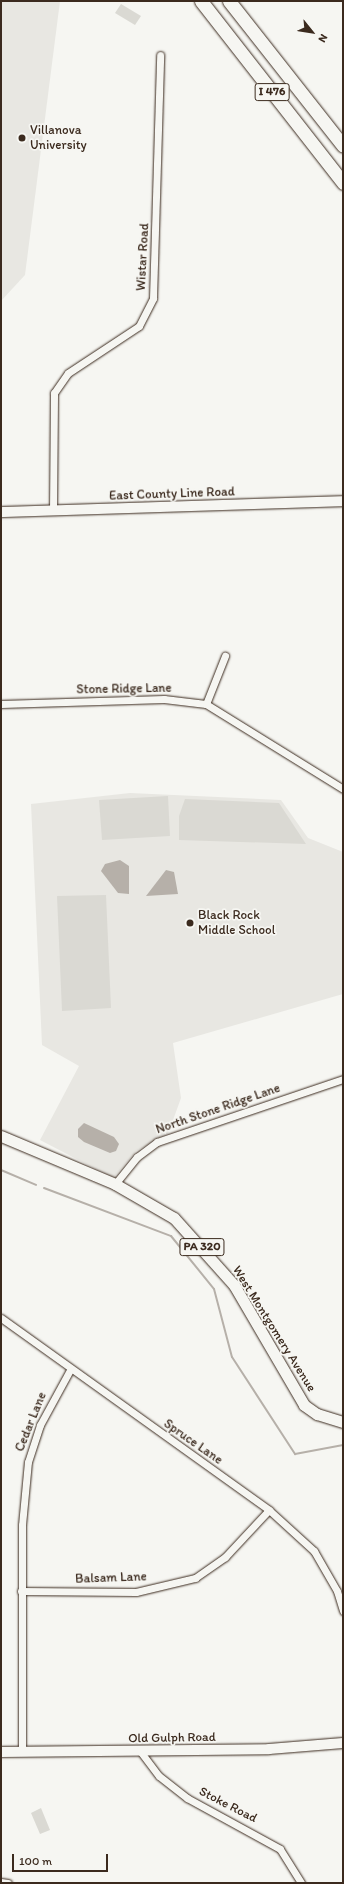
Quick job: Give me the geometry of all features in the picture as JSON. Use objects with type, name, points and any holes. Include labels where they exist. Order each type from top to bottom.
[{"type":"highway","name":"I 476","points":[[201,1],[343,183]]},
{"type":"highway","name":"I 476","points":[[229,1],[343,146]]},
{"type":"main road","name":"West Montgomery Avenue","points":[[1,1136],[115,1184],[157,1206],[186,1231],[234,1285],[301,1400],[317,1414],[343,1422]]},
{"type":"street","name":"Wistar Road","points":[[53,511],[54,393],[68,372],[139,326],[153,298],[160,55]]},
{"type":"street","name":"East County Line Road","points":[[1,512],[343,501]]},
{"type":"street","points":[[206,704],[225,656]]},
{"type":"street","name":"Stone Ridge Lane","points":[[1,704],[164,699],[206,704],[343,789]]},
{"type":"street","name":"North Stone Ridge Lane","points":[[115,1184],[137,1157],[157,1142],[343,1080]]},
{"type":"street","name":"Spruce Lane","points":[[1,1318],[70,1370],[269,1510],[314,1551],[337,1591],[343,1611]]},
{"type":"street","name":"Cedar Lane","points":[[22,1751],[22,1525],[28,1462],[40,1425],[70,1370]]},
{"type":"street","name":"Balsam Lane","points":[[21,1591],[136,1592],[195,1578],[226,1558],[269,1510]]},
{"type":"street","name":"Old Gulph Road","points":[[1,1752],[140,1751],[343,1743]]},
{"type":"street","name":"Stoke Road","points":[[140,1751],[159,1776],[187,1798],[280,1849],[301,1883]]},
{"type":"street","points":[[1,1882],[8,1883]]},
{"type":"shaded area","name":"Villanova University","points":[[1,1],[60,1],[25,275],[1,301]]},
{"type":"shaded area","points":[[121,4],[141,16],[135,25],[115,13]]},
{"type":"shaded area","name":"Black Rock Middle School","points":[[130,793],[281,800],[308,838],[343,852],[343,994],[173,1043],[181,1098],[168,1134],[136,1151],[113,1178],[40,1140],[79,1066],[42,1045],[31,804]]},
{"type":"shaded area","points":[[168,796],[170,836],[102,840],[99,800]]},
{"type":"shaded area","points":[[185,799],[279,803],[306,844],[179,840],[179,816]]},
{"type":"shaded area","points":[[120,860],[129,866],[129,894],[118,893],[101,871],[105,864]]},
{"type":"shaded area","points":[[166,870],[174,872],[178,894],[146,896]]},
{"type":"shaded area","points":[[106,895],[111,1008],[62,1011],[57,896]]},
{"type":"shaded area","points":[[84,1123],[114,1137],[119,1144],[116,1151],[110,1153],[84,1142],[78,1137],[78,1129]]},
{"type":"shaded area","points":[[41,1808],[50,1830],[40,1834],[31,1813]]},
{"type":"waterway","points":[[1,1170],[36,1185]]},
{"type":"waterway","points":[[44,1188],[171,1236],[214,1289],[232,1357],[295,1454],[343,1445]]},
{"type":"place","name":"Villanova University","points":[[22,138]]},
{"type":"place","name":"Black Rock Middle School","points":[[190,923]]}]
